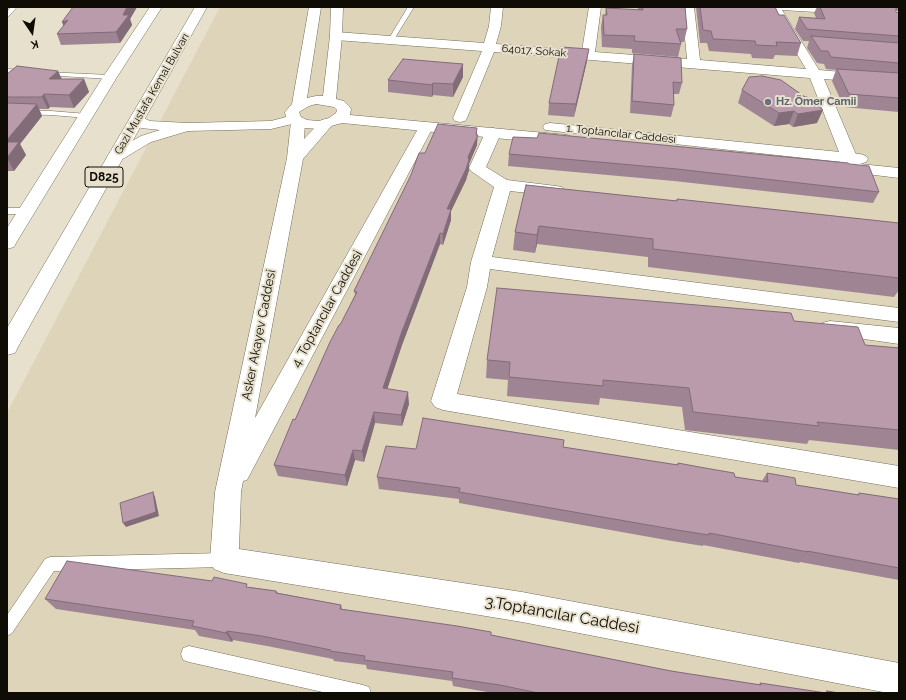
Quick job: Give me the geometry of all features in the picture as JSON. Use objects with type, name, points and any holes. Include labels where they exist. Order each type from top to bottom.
[{"type":"main road","points":[[7,243],[156,7]]},
{"type":"main road","name":"Gazi Mustafa Kemal Bulvarı","points":[[7,347],[201,7]]},
{"type":"main road","points":[[297,116],[315,7]]},
{"type":"main road","points":[[295,158],[334,112],[337,7]]},
{"type":"main road","points":[[460,118],[489,48],[495,26],[497,7]]},
{"type":"main road","points":[[588,55],[595,7]]},
{"type":"main road","points":[[688,7],[694,64]]},
{"type":"main road","points":[[775,7],[801,44],[849,157]]},
{"type":"main road","points":[[790,7],[899,14]]},
{"type":"main road","name":"64017. Sokak","points":[[336,36],[899,81]]},
{"type":"main road","points":[[137,119],[146,125],[187,127],[271,124],[297,116],[316,100],[334,112]]},
{"type":"main road","points":[[297,116],[312,125],[334,112]]},
{"type":"main road","name":"1. Toptancılar Caddesi","points":[[334,112],[460,118],[899,163]]},
{"type":"main road","name":"1. Toptancılar Caddesi","points":[[334,112],[426,127],[899,173]]},
{"type":"main road","name":"Asker Akayev Caddesi","points":[[224,560],[228,492],[295,158],[297,116]]},
{"type":"main road","points":[[115,157],[146,138],[187,127]]},
{"type":"main road","name":"4. Toptancılar Caddesi","points":[[228,492],[426,127]]},
{"type":"main road","points":[[493,133],[477,168],[503,185],[574,193]]},
{"type":"main road","points":[[503,185],[481,262],[485,288],[444,401],[899,477]]},
{"type":"main road","points":[[481,262],[899,315]]},
{"type":"main road","points":[[813,326],[899,336]]},
{"type":"main road","name":"3.Toptancılar Caddesi","points":[[224,560],[522,607],[899,679]]},
{"type":"lane","points":[[7,16],[14,7]]},
{"type":"lane","points":[[391,40],[411,7]]},
{"type":"lane","points":[[7,71],[31,73]]},
{"type":"lane","points":[[39,73],[110,78]]},
{"type":"lane","points":[[7,112],[87,116]]},
{"type":"lane","points":[[7,212],[27,211]]},
{"type":"lane","points":[[7,628],[50,564],[224,560]]},
{"type":"lane","points":[[189,654],[363,693]]},
{"type":"shaded area","points":[[220,7],[899,7],[899,693],[7,693],[7,413]]},
{"type":"building","points":[[73,7],[127,7],[123,15],[129,15],[116,32],[57,34],[68,20],[62,22]]},
{"type":"building","points":[[642,7],[685,7],[687,29],[676,29],[681,44],[634,41],[635,36],[604,35],[603,15],[607,15],[606,8],[643,10]]},
{"type":"building","points":[[700,7],[775,7],[779,15],[784,15],[801,43],[776,42],[777,46],[756,45],[755,41],[713,39],[711,31],[703,30]]},
{"type":"building","points":[[820,7],[896,7],[896,12],[899,13],[899,36],[807,29],[799,17],[825,19]]},
{"type":"building","points":[[811,36],[899,43],[899,63],[831,57],[828,51],[821,51]]},
{"type":"building","points":[[561,47],[589,49],[576,104],[549,103]]},
{"type":"building","points":[[634,54],[681,58],[682,83],[673,82],[674,105],[632,101]]},
{"type":"building","points":[[403,59],[463,64],[453,84],[433,83],[432,85],[388,80]]},
{"type":"building","points":[[17,66],[58,71],[49,79],[84,79],[69,95],[44,94],[42,97],[7,97],[7,74]]},
{"type":"building","points":[[837,69],[899,73],[899,98],[849,94]]},
{"type":"building","points":[[762,76],[781,80],[807,97],[823,110],[798,114],[794,111],[779,113],[742,90],[749,77]]},
{"type":"building","points":[[7,103],[37,104],[7,140]]},
{"type":"building","points":[[438,124],[477,128],[476,135],[478,135],[468,157],[469,160],[466,169],[447,209],[451,209],[443,234],[440,233],[401,334],[383,388],[408,392],[401,415],[374,412],[362,451],[353,450],[345,475],[274,465],[293,419],[295,420],[330,342],[357,292],[354,291],[411,175],[419,153],[425,153]]},
{"type":"building","points":[[539,133],[869,166],[879,192],[677,169],[509,154],[513,137],[537,138]]},
{"type":"building","points":[[7,142],[19,142],[7,158]]},
{"type":"building","points":[[526,185],[677,201],[677,199],[899,223],[899,278],[653,249],[653,239],[539,226],[537,235],[515,232]]},
{"type":"building","points":[[497,288],[791,313],[794,321],[858,327],[865,345],[899,348],[899,430],[817,422],[819,426],[693,412],[689,388],[603,380],[603,386],[509,377],[510,362],[487,360]]},
{"type":"building","points":[[423,418],[564,440],[563,447],[678,465],[678,463],[734,473],[735,477],[768,482],[767,473],[795,478],[796,485],[859,495],[859,493],[899,499],[899,568],[709,533],[709,535],[677,530],[459,492],[460,488],[377,477],[386,446],[416,449]]},
{"type":"building","points":[[153,492],[156,512],[123,523],[120,503]]},
{"type":"building","points":[[67,561],[212,581],[214,577],[247,584],[246,587],[276,591],[276,593],[341,605],[340,609],[491,632],[491,635],[671,671],[761,685],[760,683],[826,693],[538,693],[500,685],[452,678],[453,672],[364,660],[365,656],[330,651],[331,650],[262,636],[227,631],[226,633],[192,626],[194,621],[45,599]]},
{"type":"building","points":[[827,691],[839,693],[827,693]]},
{"type":"place","name":"Hz. Ömer Camii","points":[[768,102]]}]
